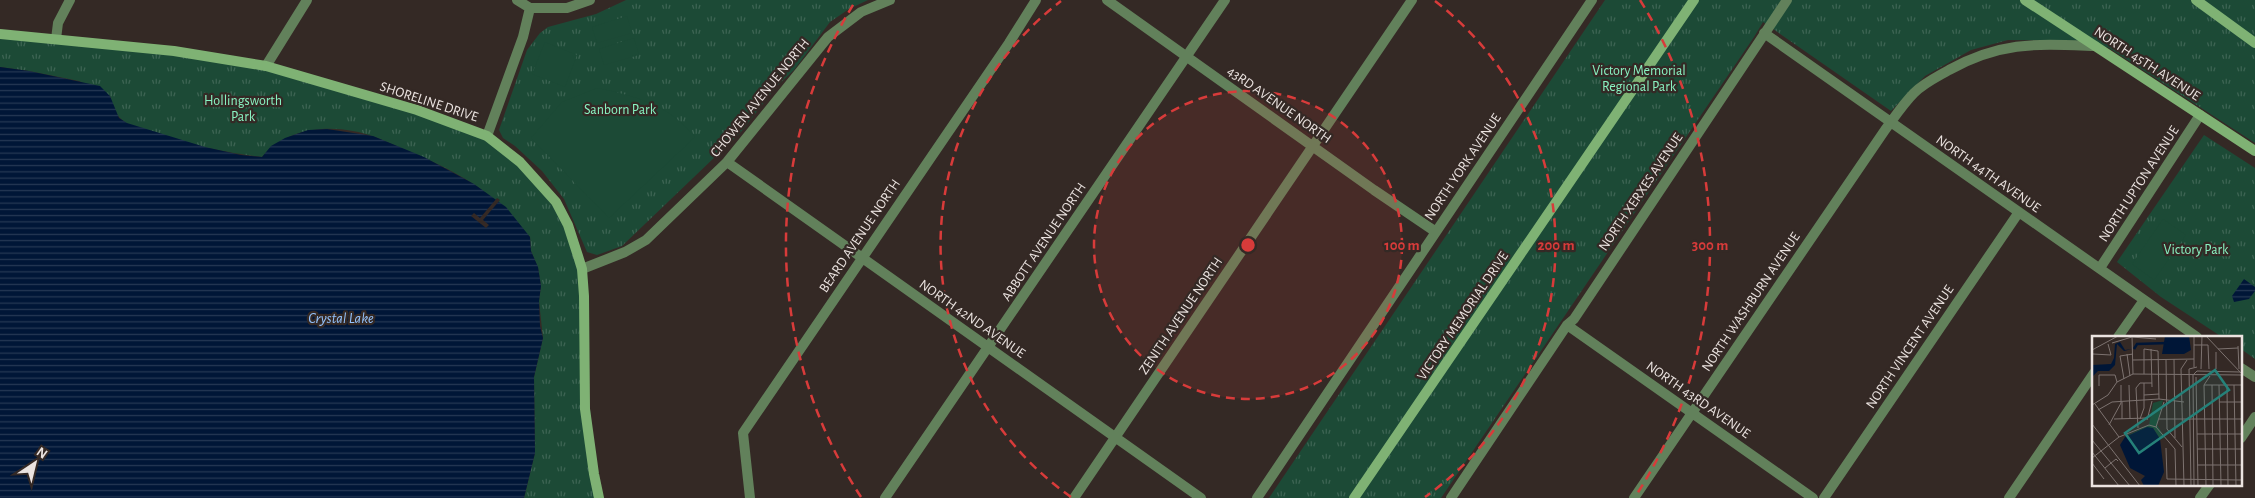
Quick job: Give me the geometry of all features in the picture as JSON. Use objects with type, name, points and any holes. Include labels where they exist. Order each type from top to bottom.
[{"type":"street","points":[[56,39],[58,23],[70,0]]},
{"type":"street","points":[[266,66],[307,0]]},
{"type":"street","points":[[517,0],[530,8],[567,8],[590,0]]},
{"type":"street","name":"CHOWEN AVENUE NORTH","points":[[582,269],[625,252],[646,240],[727,162],[828,37],[860,12],[890,0]]},
{"type":"street","name":"BEARD AVENUE NORTH","points":[[750,498],[743,433],[1009,43],[1036,0]]},
{"type":"street","name":"43RD AVENUE NORTH","points":[[1107,0],[1436,232]]},
{"type":"street","name":"ABBOTT AVENUE NORTH","points":[[885,498],[1225,0]]},
{"type":"street","name":"ZENITH AVENUE NORTH","points":[[1074,498],[1412,0]]},
{"type":"street","name":"NORTH YORK AVENUE","points":[[1257,498],[1592,0]]},
{"type":"street","name":"VICTORY MEMORIAL DRIVE","points":[[1354,498],[1694,0]]},
{"type":"street","name":"NORTH XERXES AVENUE","points":[[1451,498],[1567,325],[1574,319],[1787,0]]},
{"type":"street","name":"NORTH 45TH AVENUE","points":[[2025,0],[2255,151]]},
{"type":"street","points":[[2196,0],[2255,42]]},
{"type":"street","points":[[487,136],[523,37],[530,8]]},
{"type":"street","name":"NORTH 44TH AVENUE","points":[[1764,33],[2196,336]]},
{"type":"street","name":"SHORELINE DRIVE","points":[[0,34],[174,51],[266,66],[417,110],[487,136],[520,162],[556,202],[568,226],[582,269],[585,409],[599,498]]},
{"type":"street","name":"NORTH WASHBURN AVENUE","points":[[1634,498],[1891,122],[1914,93],[1933,79],[1981,54],[2011,46],[2095,46]]},
{"type":"street","name":"NORTH UPTON AVENUE","points":[[2100,268],[2200,115]]},
{"type":"street","name":"NORTH 42ND AVENUE","points":[[727,162],[1201,498]]},
{"type":"street","name":"NORTH VINCENT AVENUE","points":[[1824,498],[2019,212]]},
{"type":"street","points":[[2119,336],[2144,300]]},
{"type":"street","name":"NORTH 43RD AVENUE","points":[[1567,325],[1813,498]]},
{"type":"street","points":[[2242,369],[2255,377]]},
{"type":"street","points":[[2009,498],[2092,376]]},
{"type":"street","points":[[2242,436],[2255,417]]},
{"type":"street","points":[[2200,498],[2209,486]]},
{"type":"green space","name":"Sanborn Park","points":[[626,0],[868,0],[849,9],[830,22],[794,70],[776,87],[741,132],[622,246],[597,255],[587,252],[564,199],[542,171],[515,146],[503,138],[499,130],[527,50],[540,33],[548,27],[596,14]]},
{"type":"green space","name":"Victory Memorial Regional Park","points":[[1605,0],[2255,0],[2255,143],[2109,48],[2086,41],[2008,40],[1971,50],[1925,76],[1891,111],[1763,22],[1441,498],[1269,498]]},
{"type":"green space","points":[[627,16],[632,33],[597,43],[592,27]]},
{"type":"green space","name":"Hollingsworth Park","points":[[0,34],[266,66],[487,136],[556,202],[578,256],[583,341],[599,498],[524,498],[535,453],[534,377],[543,338],[539,301],[541,286],[538,268],[531,251],[530,237],[487,194],[447,168],[425,158],[375,137],[345,130],[314,130],[300,133],[286,138],[273,146],[262,157],[188,144],[147,132],[121,119],[115,111],[110,96],[79,81],[0,67]]},
{"type":"green space","points":[[634,38],[639,55],[604,65],[599,49]]},
{"type":"green space","points":[[545,42],[577,55],[565,87],[532,74]]},
{"type":"green space","points":[[597,88],[638,99],[663,110],[685,126],[695,137],[609,218],[531,138],[562,102]]},
{"type":"green space","name":"Victory Park","points":[[2204,135],[2255,168],[2255,359],[2242,350],[2242,336],[2220,336],[2161,297],[2117,262]]},
{"type":"green space","points":[[2163,219],[2186,235],[2154,280],[2132,264]]},
{"type":"water","name":"Crystal Lake","points":[[0,67],[100,86],[110,96],[119,118],[127,123],[205,147],[241,155],[262,157],[271,146],[285,138],[308,130],[327,129],[373,136],[424,157],[474,184],[506,207],[530,237],[531,251],[538,267],[541,286],[539,301],[540,326],[543,338],[534,377],[535,453],[524,498],[0,498]]},
{"type":"water","points":[[2244,279],[2255,287],[2255,291],[2249,299],[2234,302],[2232,296]]},
{"type":"pier","points":[[497,198],[500,200],[483,220],[489,225],[486,228],[471,216],[474,213],[480,218]]}]
